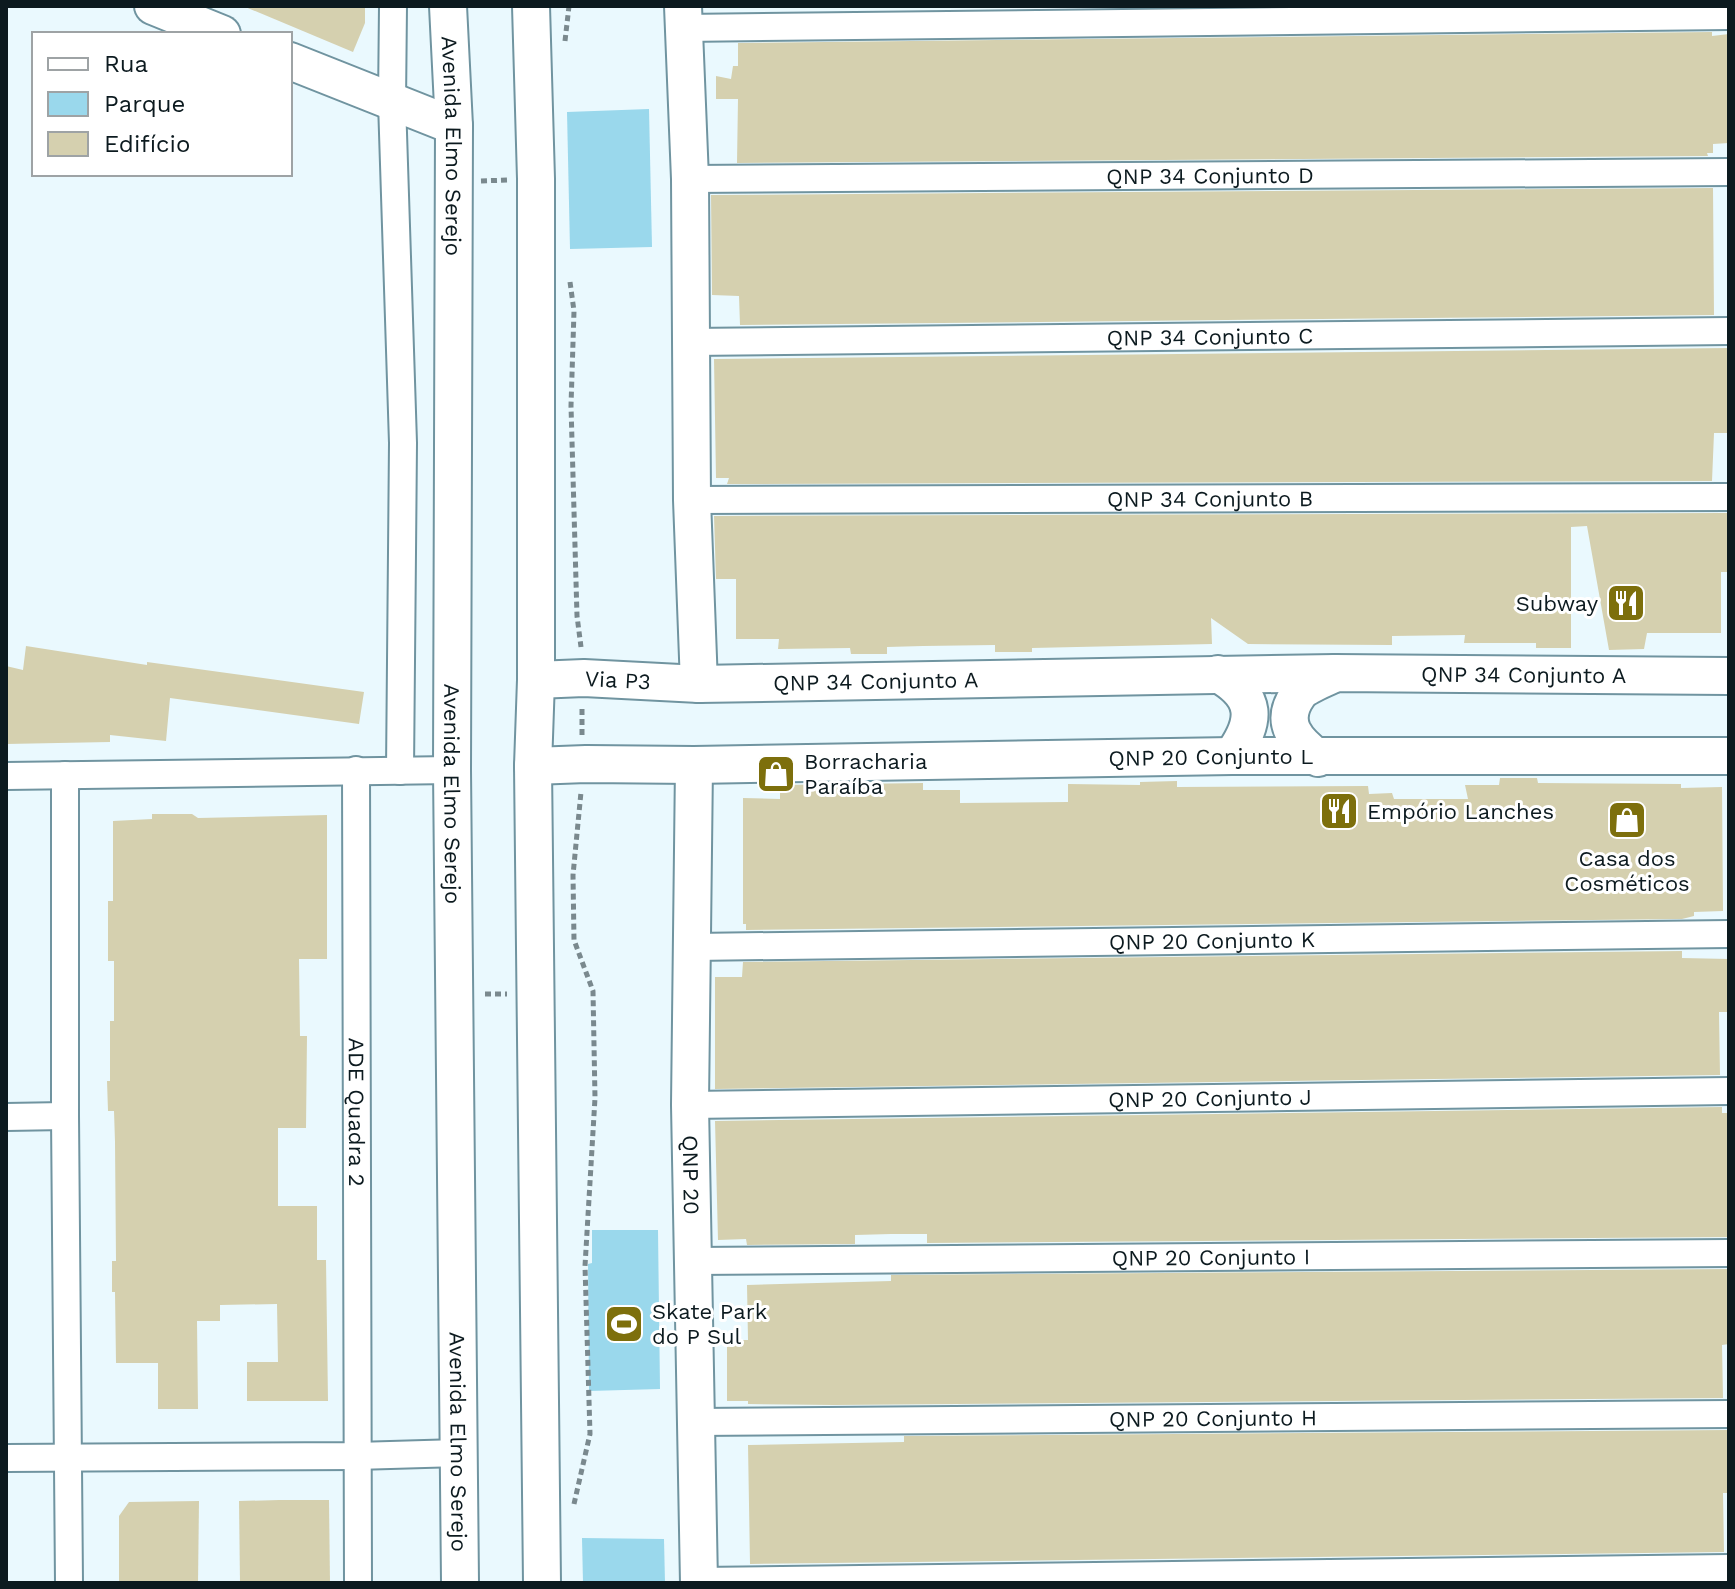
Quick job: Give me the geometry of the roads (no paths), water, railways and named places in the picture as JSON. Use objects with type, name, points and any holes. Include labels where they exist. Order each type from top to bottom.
[{"type":"street","points":[[154,6],[217,32]]},
{"type":"street","points":[[393,6],[392,102],[403,443],[400,771]]},
{"type":"street","name":"Avenida Elmo Serejo","points":[[448,6],[454,126],[452,770],[460,1583]]},
{"type":"street","points":[[531,6],[536,179],[536,680],[533,766],[542,1583]]},
{"type":"street","points":[[699,684],[692,500],[690,179],[683,17],[1729,16]]},
{"type":"street","points":[[292,62],[454,126]]},
{"type":"street","name":"QNP 34 Conjunto D","points":[[690,179],[1729,172]]},
{"type":"street","name":"QNP 34 Conjunto C","points":[[690,342],[1729,331]]},
{"type":"street","name":"QNP 34 Conjunto B","points":[[692,500],[1729,497]]},
{"type":"street","points":[[1318,758],[1295,740],[1289,716],[1298,693],[1335,673]]},
{"type":"street","name":"QNP 34 Conjunto A","points":[[699,684],[1335,673],[1729,676]]},
{"type":"street","points":[[1218,674],[1238,685],[1247,700],[1249,723],[1243,740],[1232,756]]},
{"type":"street","name":"Via P3","points":[[536,680],[584,678],[699,684]]},
{"type":"street","name":"QNP 20 Conjunto L","points":[[694,765],[1232,756],[1729,756]]},
{"type":"street","points":[[533,766],[694,765]]},
{"type":"street","name":"QNP 20","points":[[694,765],[690,1105],[699,1582]]},
{"type":"street","name":"ADE Quadra 2","points":[[356,770],[358,1583]]},
{"type":"street","points":[[6,776],[452,770]]},
{"type":"street","points":[[65,775],[69,1583]]},
{"type":"street","name":"QNP 20 Conjunto K","points":[[694,947],[1729,934]]},
{"type":"street","name":"QNP 20 Conjunto J","points":[[690,1105],[1729,1091]]},
{"type":"street","points":[[6,1117],[65,1116]]},
{"type":"street","name":"QNP 20 Conjunto I","points":[[693,1261],[1729,1253]]},
{"type":"street","name":"QNP 20 Conjunto H","points":[[695,1422],[1729,1414]]},
{"type":"street","points":[[6,1458],[459,1453]]},
{"type":"street","points":[[699,1582],[1729,1568]]},
{"type":"place","name":"Subway","points":[[1626,603]]},
{"type":"place","name":"Borracharia Paraíba","points":[[776,774]]},
{"type":"place","name":"Empório Lanches","points":[[1339,811]]},
{"type":"place","name":"Casa dos Cosméticos","points":[[1627,820]]},
{"type":"place","name":"Skate Park do P Sul","points":[[624,1324]]}]
